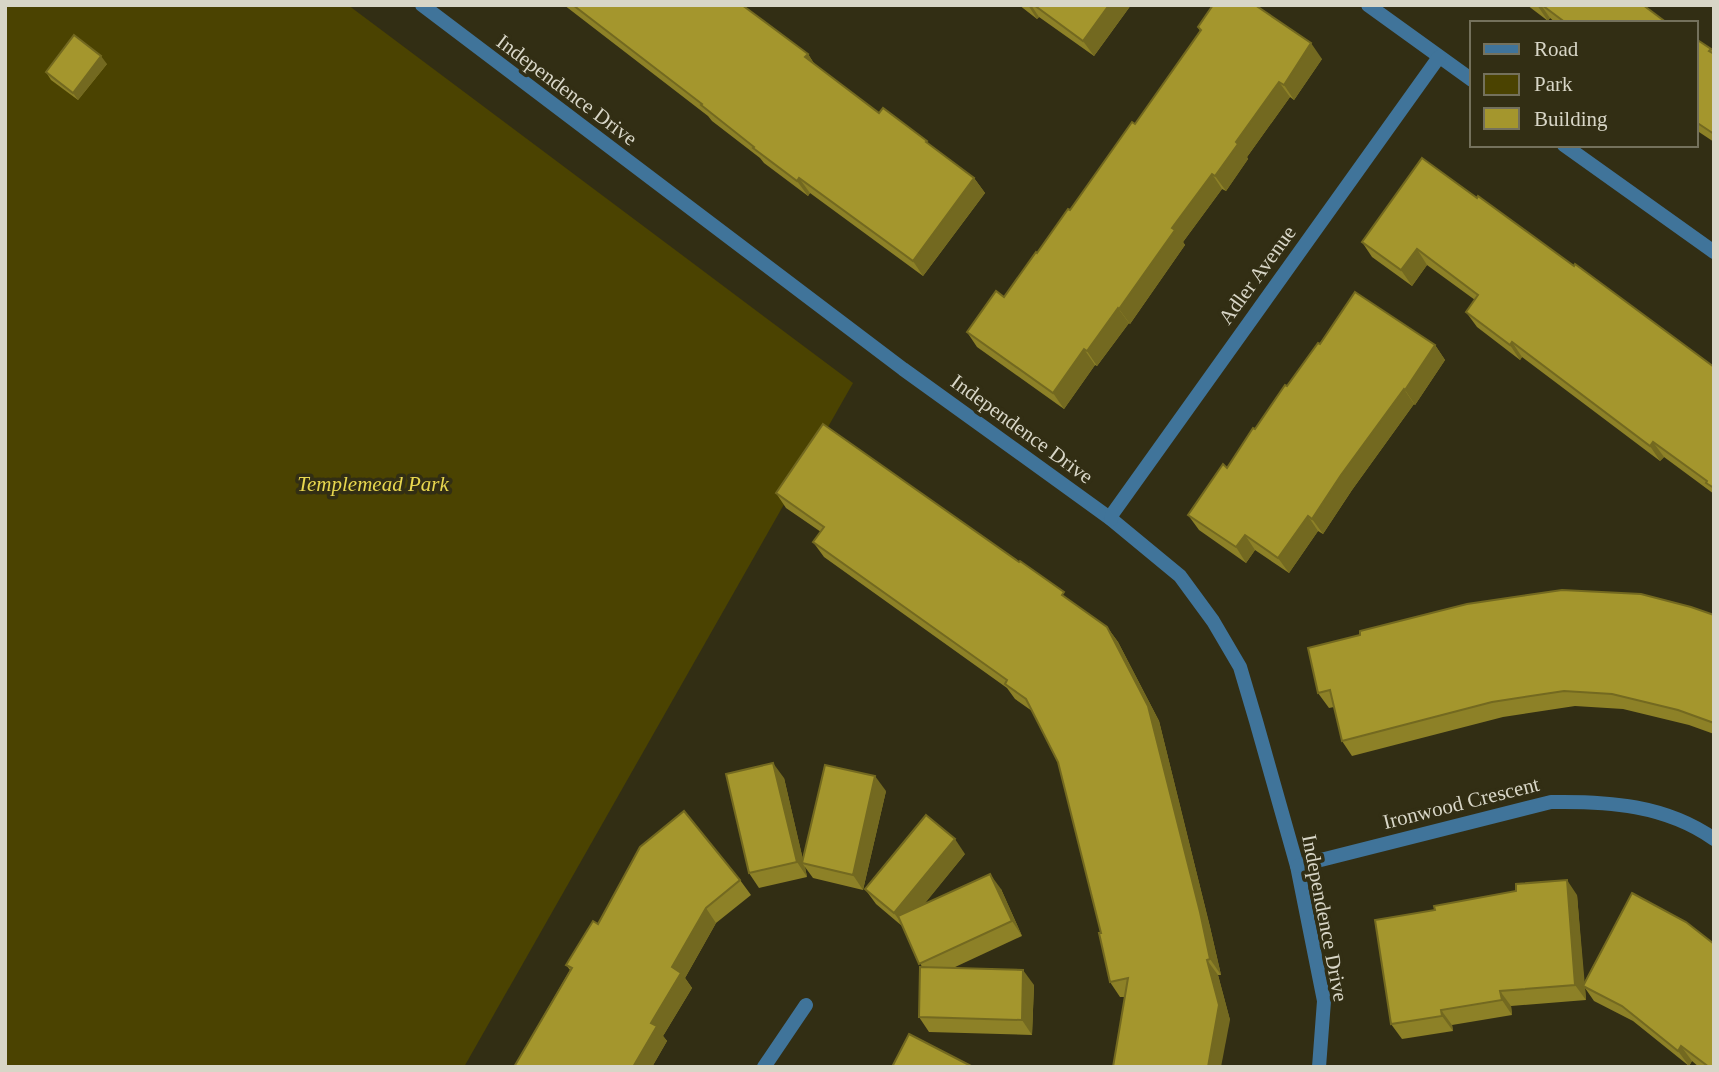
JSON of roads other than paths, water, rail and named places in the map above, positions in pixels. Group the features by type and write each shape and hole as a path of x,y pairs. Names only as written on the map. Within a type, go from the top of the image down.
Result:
{"street":[{"name":"Independence Drive","path":"422,5 903,369 1111,519 1180,576 1213,621 1240,667 1297,866 1324,1000 1319,1067"},
{"path":"1368,5 1470,79"},
{"name":"Adler Avenue","path":"1111,519 1439,57"},
{"path":"1567,147 1714,252"},
{"name":"Ironwood Crescent","path":"1297,866 1552,802 1626,804 1665,815 1703,831 1714,839"},
{"path":"764,1067 806,1005"}],"park label":[{"name":"Templemead Park","path":"373,484"}]}
